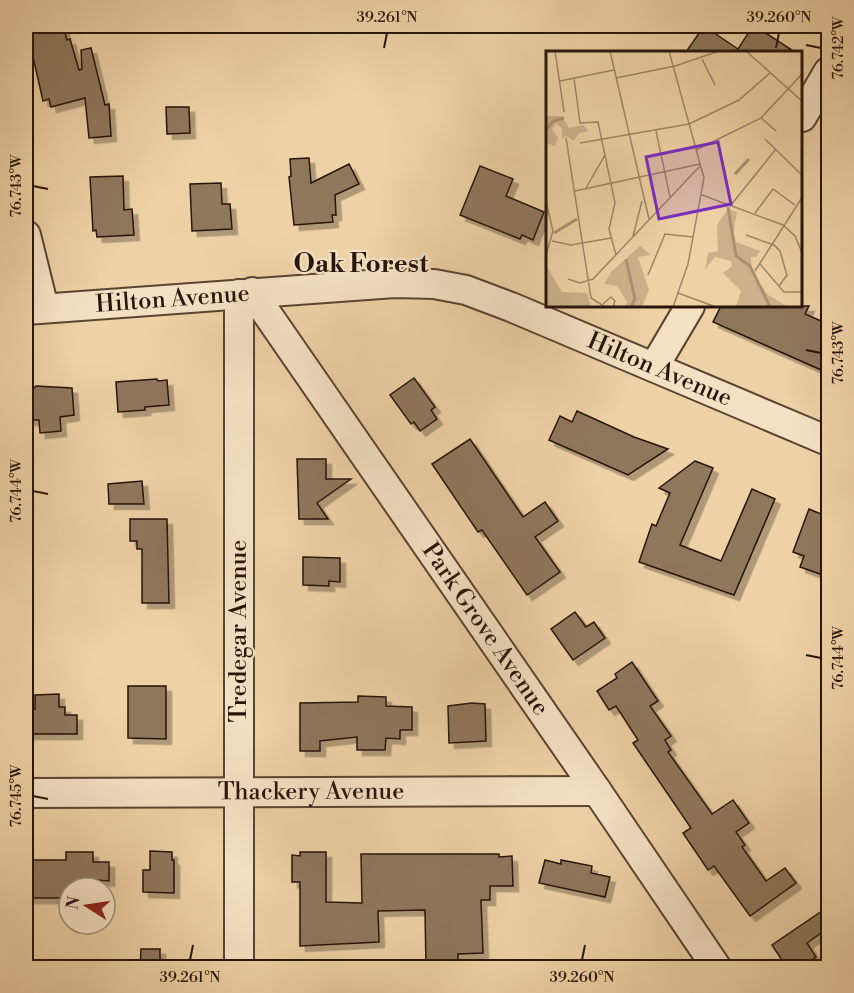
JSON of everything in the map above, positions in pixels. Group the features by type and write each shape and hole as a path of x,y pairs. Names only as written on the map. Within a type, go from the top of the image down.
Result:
{"street":[{"path":"803,114 828,72"},
{"path":"26,235 35,309"},
{"name":"Hilton Avenue","path":"35,309 395,283 434,284 466,290 511,307 828,441"},
{"name":"Park Grove Avenue","path":"245,293 597,790 717,968"},
{"name":"Tredegar Avenue","path":"239,968 245,293"},
{"path":"654,367 689,308"},
{"name":"Thackery Avenue","path":"26,793 597,790"}],"building":[{"path":"26,26 63,26 67,40 70,39 79,70 82,69 81,50 91,48 105,105 109,104 111,136 89,138 85,98 51,107 49,99 43,101"},
{"path":"704,26 738,49 755,26 793,51 687,51"},
{"path":"166,107 189,107 190,133 167,134"},
{"path":"309,158 311,183 349,164 359,184 335,195 336,215 332,215 333,222 294,225 289,177 291,176 290,159"},
{"path":"480,166 513,179 506,196 544,212 533,240 522,235 520,239 460,215"},
{"path":"123,176 124,210 132,209 134,235 97,237 96,230 93,231 90,177"},
{"path":"221,183 222,204 230,204 232,229 192,231 190,184"},
{"path":"803,306 809,306 805,314 828,324 828,373 713,322 720,308 803,308"},
{"path":"414,378 435,407 431,410 437,419 420,431 414,422 411,424 390,395"},
{"path":"157,379 158,381 167,380 169,405 118,412 116,382"},
{"path":"36,386 72,388 74,415 60,417 61,431 40,433 39,420 26,420 26,390 32,390"},
{"path":"577,411 634,437 668,449 628,475 549,440 560,416 572,422"},
{"path":"470,439 523,517 545,502 558,521 535,537 560,572 527,595 482,530 478,532 432,464"},
{"path":"297,459 326,459 326,479 351,479 317,503 328,519 299,519"},
{"path":"695,461 713,468 680,545 721,561 752,489 775,499 734,595 639,562 652,524 656,526 670,493 659,488"},
{"path":"142,481 144,504 109,504 108,484"},
{"path":"809,509 828,517 828,562 823,575 800,567 804,556 793,552"},
{"path":"130,519 167,519 169,603 142,603 142,549 137,549 137,541 130,541"},
{"path":"303,557 340,558 340,582 329,581 329,586 303,585"},
{"path":"575,612 586,627 594,622 605,638 573,660 551,629"},
{"path":"632,662 658,701 650,706 671,736 665,740 671,750 668,752 712,814 733,800 749,823 736,832 745,845 742,847 766,881 785,868 796,883 750,916 714,866 708,870 683,833 691,828 633,743 638,740 616,706 609,710 597,691 617,678 615,674"},
{"path":"128,686 166,686 166,739 128,738"},
{"path":"59,694 59,707 65,707 65,715 77,715 77,734 26,734 26,709 35,709 35,695"},
{"path":"358,696 386,697 386,706 412,707 412,730 400,730 400,739 386,738 385,750 357,750 357,737 320,741 320,751 300,751 300,703 358,702"},
{"path":"485,704 486,741 449,743 448,706"},
{"path":"150,851 172,852 174,893 143,892 143,870 150,870"},
{"path":"66,852 93,852 93,862 109,862 109,876 57,876 57,898 26,898 26,860 66,860"},
{"path":"300,852 326,852 326,902 362,903 361,854 499,854 499,857 512,856 513,886 490,886 490,900 481,900 483,953 458,954 458,967 426,968 425,910 378,911 379,942 300,946 300,882 292,882 292,855 300,856"},
{"path":"545,860 561,864 561,860 592,866 591,873 610,877 605,897 539,883"},
{"path":"828,907 828,928 807,943 816,957 800,968 787,968 772,945"},
{"path":"141,949 160,949 160,968 140,968"}],"district":[{"name":"Oak Forest","path":"361,264"}]}
